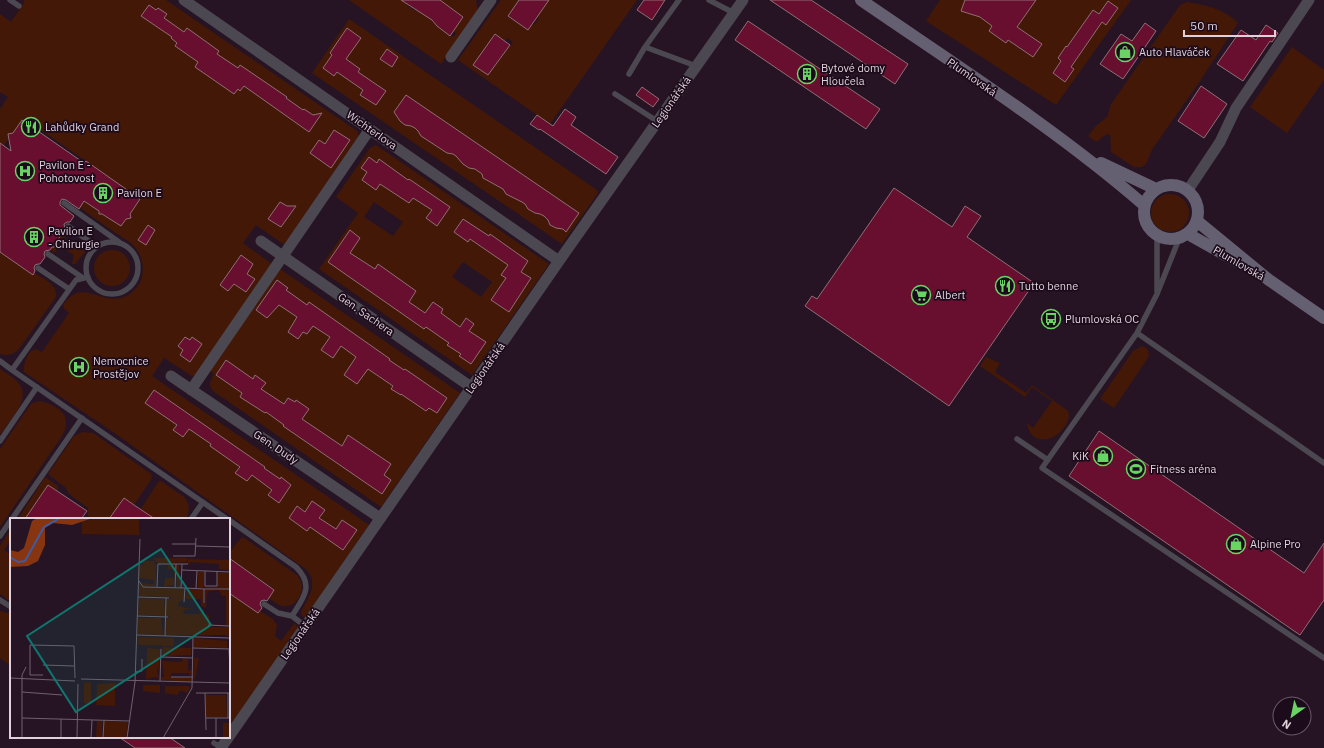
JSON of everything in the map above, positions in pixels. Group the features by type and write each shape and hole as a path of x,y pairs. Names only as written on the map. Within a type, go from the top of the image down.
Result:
{"main road":[{"name":"Plumlovská","path":"861,0 1083,154 1144,204"},
{"name":"Plumlovská","path":"1083,154 1156,189"},
{"path":"1157,236 1150,230 1145,222 1143,213 1144,204 1151,193 1156,189 1163,186 1172,185 1180,186 1188,190 1198,204 1197,222 1183,236"},
{"name":"Plumlovská","path":"1197,222 1269,280 1324,318"},
{"name":"Plumlovská","path":"1157,236 1164,239 1183,236 1269,280"}],"street":[{"name":"Wichterlova","path":"184,0 559,261"},
{"path":"451,57 490,0"},
{"name":"Legionářská","path":"230,731 305,626 743,0"},
{"path":"1188,190 1220,142 1233,113 1309,0"},
{"path":"191,390 370,129"},
{"name":"Gen. Sachera","path":"262,241 471,387"},
{"name":"Gen. Dudy","path":"171,376 380,518"}],"lane":[{"path":"10,0 19,6"},
{"path":"629,74 679,0"},
{"path":"709,0 734,13"},
{"path":"646,47 696,66"},
{"path":"615,94 657,121"},
{"path":"48,254 85,278 94,288 106,293 118,293 129,287 136,277 137,264 132,253 64,203"},
{"path":"68,226 97,247"},
{"path":"1157,236 1157,294"},
{"path":"1183,236 1157,294 1137,333 1042,468 1324,658"},
{"path":"85,278 87,260 97,247 109,243 122,245"},
{"path":"38,268 69,289"},
{"path":"12,370 76,280 85,278"},
{"path":"1137,333 1324,463"},
{"path":"0,361 225,518"},
{"path":"0,441 37,387"},
{"path":"13,518 82,418"},
{"path":"1018,439 1048,460"},
{"path":"193,518 203,502"},
{"path":"230,521 296,567 302,573 306,580 307,589 292,616"},
{"path":"0,536 10,523"},
{"path":"0,600 10,606"},
{"path":"264,604 278,613 292,616 305,626"}],"shaded area":[{"path":"24,0 166,0 357,131 359,136 286,243 283,244 256,225 243,243 272,264 195,375 192,376 164,358 152,376 369,525 305,618 301,615 301,612 312,586 312,581 307,570 113,432 24,372 24,365 30,352 36,349 42,352 69,313 63,305 70,297 77,293 83,292 112,299 124,297 130,294 138,286 141,280 143,266 141,258 134,246 69,200 65,188 99,211 99,214 102,214 121,226 126,219 131,218 130,214 140,199 24,118 13,133 8,134 9,138 4,146 0,143 0,109 8,97 0,92 0,14 11,22 24,3"},
{"path":"349,0 405,0 408,4 407,6 433,19 432,21 435,24 453,37 456,33 453,31 463,17 438,0 476,0 478,11 441,64"},
{"path":"501,0 519,0 508,16 528,30 539,18 537,16 544,0 637,0 550,124 458,60","holes":["495,34 505,41 507,38 513,42 488,75 473,65"]},
{"path":"940,0 1131,0 1056,105 926,21"},
{"path":"1187,2 1208,6 1221,11 1233,18 1238,23 1153,148 1146,163 1142,167 1134,167 1111,152 1111,140 1109,135 1103,137 1097,142 1088,136 1095,127 1108,116 1110,106 1114,100 1180,5"},
{"path":"349,19 597,190 598,193 562,244 312,73"},
{"path":"1292,47 1324,70 1324,80 1287,133 1250,107"},
{"path":"376,145 549,264 472,375 319,269 358,213 336,197 370,148","holes":["374,202 403,222 393,236 364,217","463,262 492,282 481,297 452,277"]},
{"path":"1166,194 1174,194 1184,199 1188,206 1188,220 1184,227 1174,232 1166,232 1156,227 1154,224 1151,217 1151,209 1156,199 1159,197"},
{"path":"64,230 69,234 62,240 78,250 85,245 85,252 75,264 72,264 74,255 58,245 55,253 50,250 52,247 55,247 55,244"},
{"path":"116,250 125,255 129,261 129,275 125,281 116,286 108,286 99,281 95,275 94,264 99,255 105,251"},
{"path":"0,252 33,275 35,273 49,282 56,292 56,297 19,349 15,353 8,355 0,354"},
{"path":"280,269 460,393 381,507 213,391 210,387 214,374 210,371"},
{"path":"1142,346 1148,350 1148,358 1114,408 1100,399 1133,351"},
{"path":"986,357 1000,363 995,372 1026,393 1032,385 1068,411 1069,416 1067,422 1058,434 1045,439 1038,439 1032,435 1029,431 1027,423 1033,428 1052,401 1032,387 1025,397 980,366"},
{"path":"0,369 16,380 20,385 22,398 17,411 0,435"},
{"path":"39,401 53,405 61,411 66,419 65,428 60,439 0,527 0,449 31,404"},
{"path":"83,432 93,433 151,474 152,478 134,505 124,498 110,518 91,518 88,516 88,508 69,494 66,488 48,474 74,436"},
{"path":"45,477 58,486 58,492 48,485 26,518 19,518"},
{"path":"161,481 184,497 189,508 186,518 152,518 141,509 158,482"},
{"path":"10,531 10,541 4,550 10,554 10,601 0,594 0,546"},
{"path":"243,537 298,576 302,588 296,602 283,606 274,602 269,598 274,589 230,559 231,552 238,541"},
{"path":"230,594 258,613 260,611 273,619 277,625 275,636 281,641 293,625 295,624 299,627 230,727"},
{"path":"0,611 10,614 10,665 0,658"}],"building":[{"path":"401,0 440,0 463,17 450,36 432,20"},
{"path":"519,0 549,0 528,30 508,16"},
{"path":"644,0 665,0 652,20 637,10"},
{"name":"Bytové domy Hloučela","path":"770,0 811,0 908,64 895,84"},
{"path":"965,0 1036,0 1017,27 1042,44 1033,57 1008,40 1006,43 989,31 992,26 980,17 961,11"},
{"path":"1108,1 1118,8 1106,25 1102,22 1071,67 1074,69 1065,82 1053,73 1061,61 1058,58 1093,10 1099,14"},
{"path":"149,5 156,10 158,8 167,14 164,18 184,32 187,28 219,51 217,54 238,68 240,65 287,97 286,98 303,110 304,109 313,115 322,113 309,132 244,86 240,91 238,89 234,94 195,67 198,62 175,46 177,43 171,38 172,37 141,16"},
{"name":"Bytové domy Hloučela","path":"748,21 880,109 866,129 735,40"},
{"name":"Auto Hlaváček","path":"1145,23 1156,31 1123,79 1100,64 1121,34 1132,41"},
{"path":"1266,25 1278,33 1272,42 1270,41 1243,81 1217,64 1241,30 1256,40"},
{"path":"347,28 361,38 346,59 360,69 358,72 386,91 376,105 360,95 363,90 337,72 334,76 323,68 332,55 330,53"},
{"path":"495,34 510,45 488,75 473,65"},
{"path":"387,49 398,57 392,67 380,59"},
{"path":"1201,86 1227,104 1204,138 1178,121"},
{"path":"642,87 659,99 653,107 636,95"},
{"path":"406,95 579,213 566,232 563,229 550,225 544,216 528,209 525,204 506,194 503,189 483,178 482,174 475,169 469,168 453,154 447,153 421,136 415,128 405,125 400,121 394,112"},
{"path":"565,109 576,117 571,125 618,157 606,174 540,129 539,130 530,124 537,115 553,126"},
{"path":"22,120 84,163 86,161 140,199 130,214 131,218 126,219 121,226 102,214 99,214 99,211 84,201 79,209 62,199 60,205 74,216 70,222 64,224 65,229 55,244 55,247 45,251 45,257 40,264 35,265 33,275 0,252 0,143 11,151 8,134 13,133"},
{"path":"334,130 350,140 331,168 310,153 319,140 325,144"},
{"path":"369,157 377,163 379,159 450,207 437,226 426,218 432,210 413,198 409,203 380,184 376,190 362,180 367,172 361,168"},
{"path":"894,188 952,227 965,206 981,216 967,237 1034,283 949,406 805,306 812,296 817,299"},
{"path":"280,202 287,206 296,206 281,227 268,219"},
{"path":"463,219 489,236 490,234 528,261 521,272 531,278 509,312 491,300 506,278 501,275 508,265 470,239 468,242 454,232"},
{"path":"148,225 155,230 146,245 138,240"},
{"path":"350,230 360,238 350,253 375,269 378,264 416,291 409,302 425,313 433,302 443,309 441,313 460,327 466,318 474,324 469,331 486,342 471,364 459,356 461,354 447,345 449,343 426,327 424,329 328,262"},
{"path":"241,255 253,264 247,274 255,279 246,292 234,284 228,291 220,285"},
{"path":"277,280 288,288 286,290 307,305 309,302 390,359 389,360 404,370 405,369 447,398 437,413 429,408 426,411 391,389 393,386 368,369 357,384 344,375 356,357 341,346 333,358 321,350 330,337 313,326 307,334 303,332 298,339 288,332 297,317 279,305 267,318 256,310"},
{"path":"185,337 190,340 192,337 202,344 190,362 180,355 183,350 178,346"},
{"path":"226,360 253,379 255,375 266,383 261,389 284,404 288,398 295,402 296,400 309,409 302,419 342,446 348,435 391,464 384,475 391,480 382,494 283,426 284,425 266,412 265,413 240,397 242,393 216,375"},
{"path":"154,390 265,467 264,468 280,479 281,477 291,485 279,503 268,495 272,490 252,475 247,481 235,473 240,467 210,446 211,444 189,429 183,437 173,430 177,425 145,403"},
{"path":"1099,431 1304,573 1324,543 1324,600 1300,635 1069,476"},
{"path":"48,485 87,511 82,518 26,518"},
{"path":"124,498 154,518 110,518"},
{"path":"312,501 325,510 319,518 336,529 342,520 357,530 343,550 310,527 307,531 289,518 297,506 305,512"},
{"path":"230,559 274,590 267,601 261,601 260,604 262,608 258,613 230,594"},
{"path":"120,738 170,738 185,748 135,748"}],"place":[{"name":"Auto Hlaváček","path":"1125,52"},
{"name":"Bytové domy Hloučela","path":"807,74"},
{"name":"Lahůdky Grand","path":"31,127"},
{"name":"Pavilon E - Pohotovost","path":"25,171"},
{"name":"Pavilon E","path":"103,193"},
{"name":"Pavilon E - Chirurgie","path":"34,237"},
{"name":"Tutto benne","path":"1005,286"},
{"name":"Albert","path":"921,295"},
{"name":"Plumlovská OC","path":"1051,319"},
{"name":"Nemocnice Prostějov","path":"79,367"},
{"name":"KiK","path":"1103,456"},
{"name":"Fitness aréna","path":"1136,469"},
{"name":"Alpine Pro","path":"1236,544"}]}
